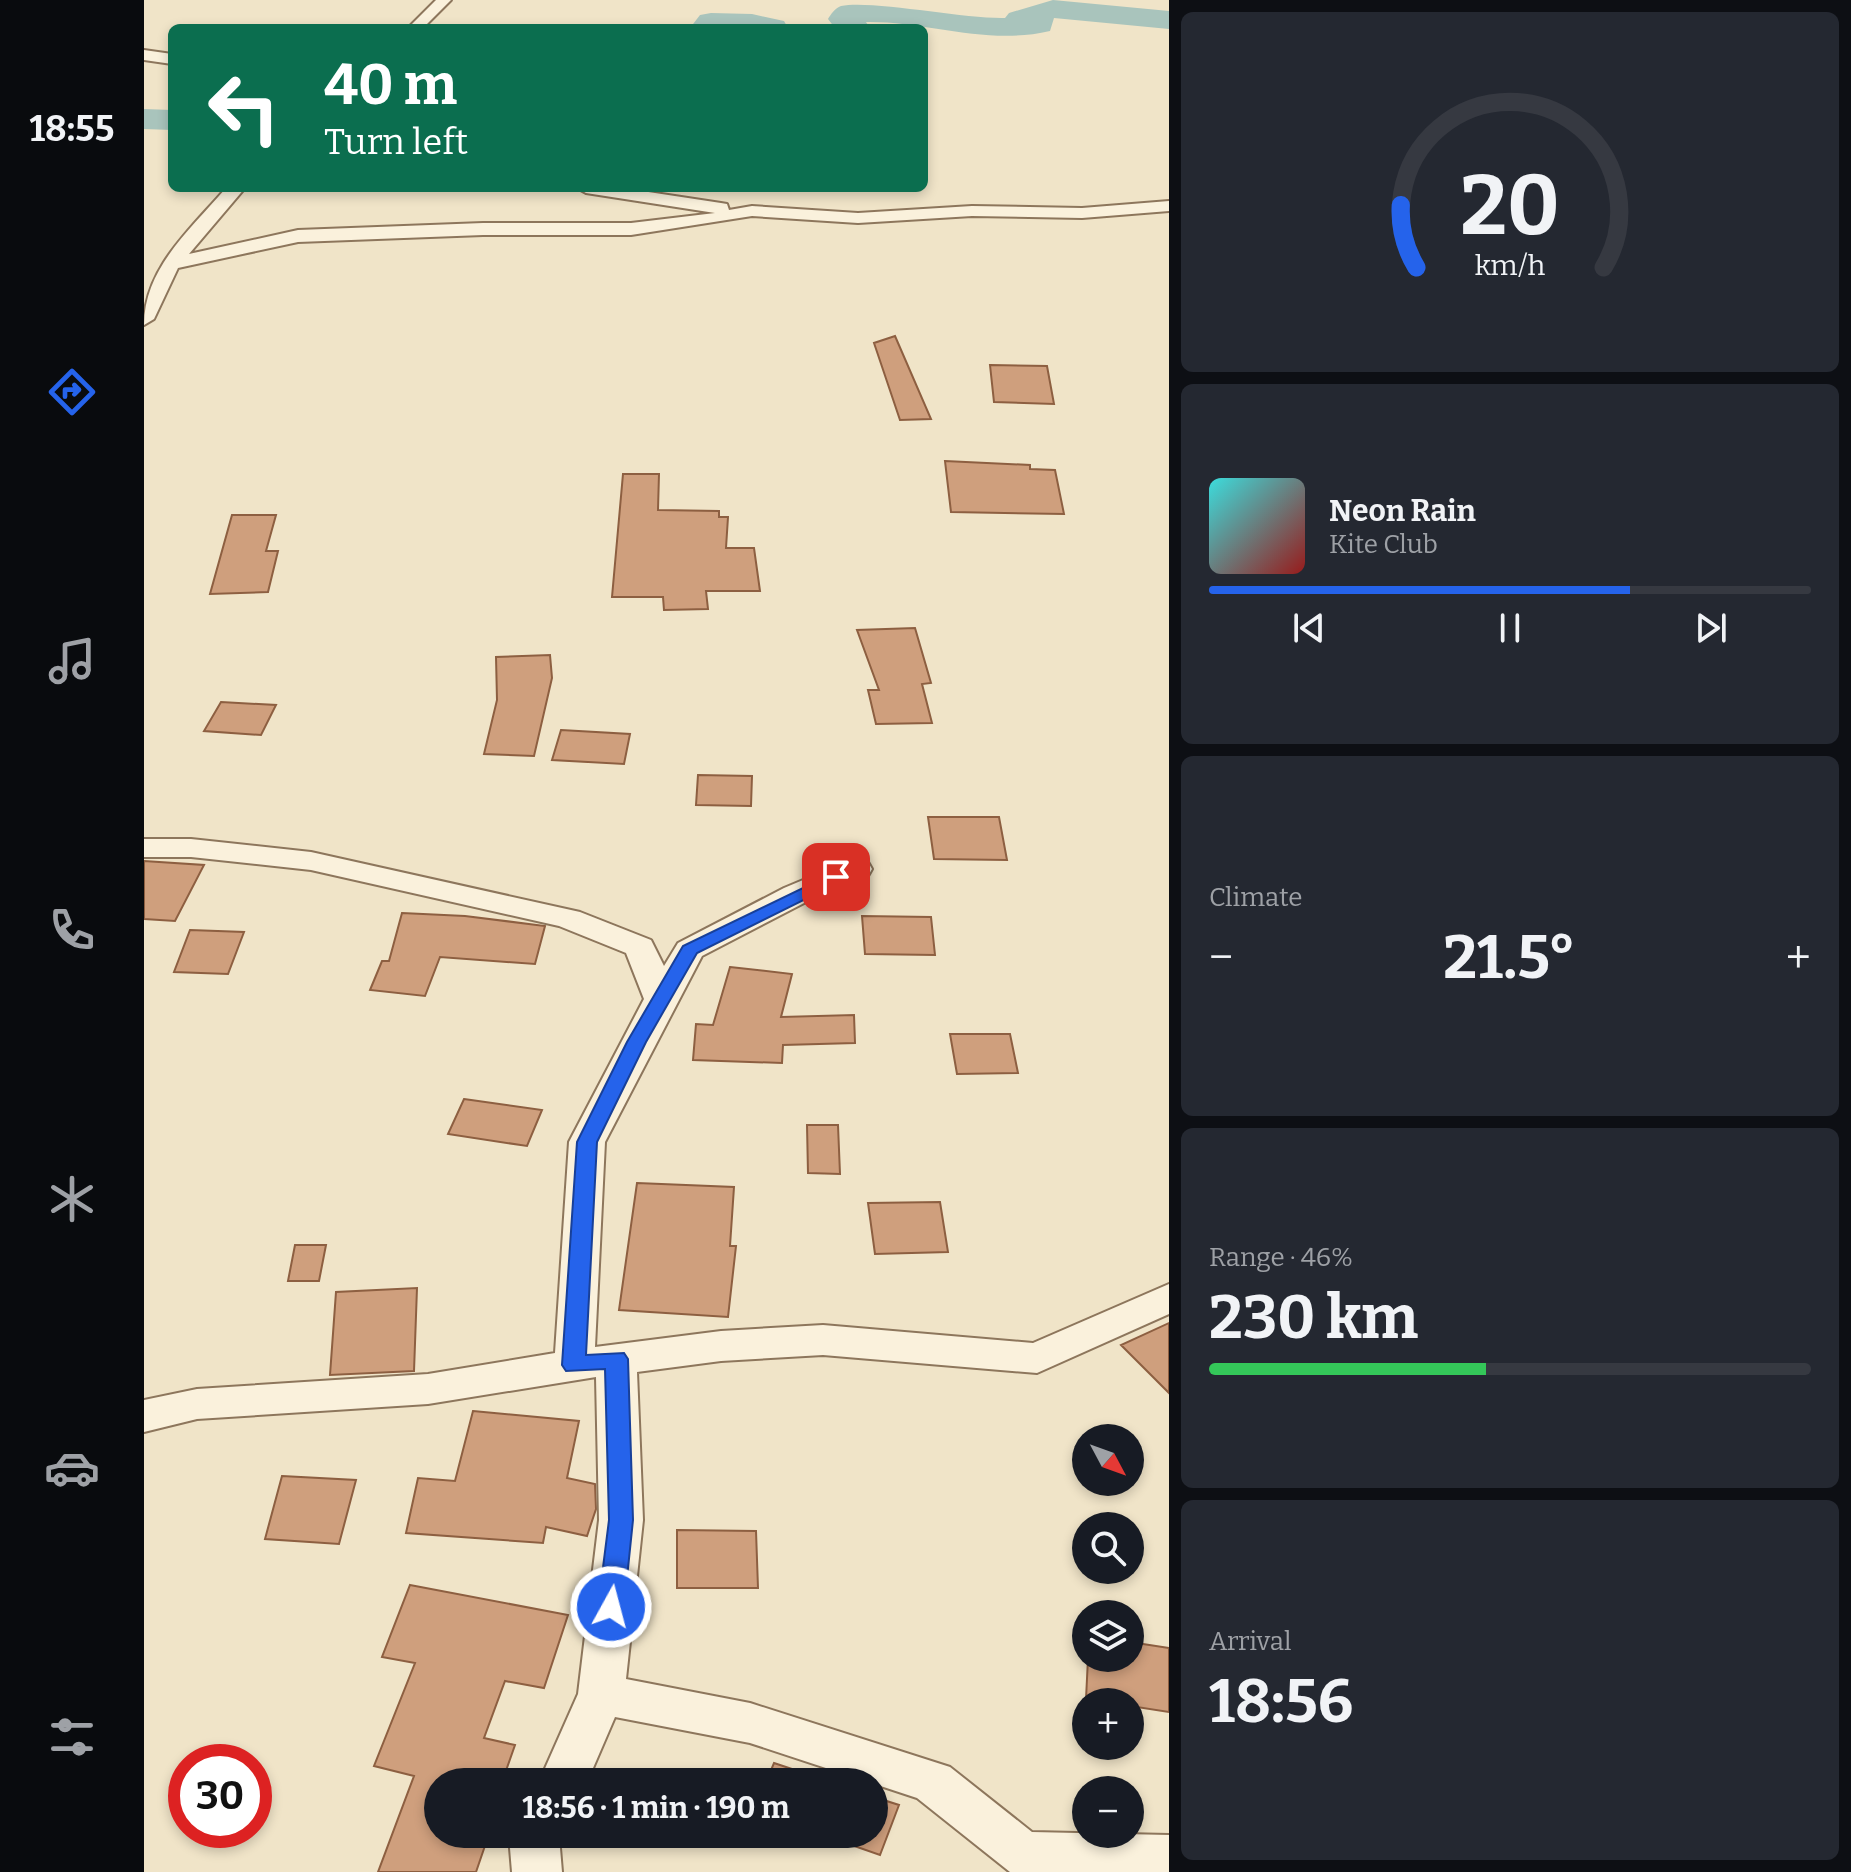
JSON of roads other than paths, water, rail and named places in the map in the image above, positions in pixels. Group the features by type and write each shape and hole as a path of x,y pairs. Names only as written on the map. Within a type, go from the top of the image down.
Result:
{"street":[{"path":"419,24 444,0"},
{"path":"144,55 168,58"},
{"path":"144,319 170,264 233,192"},
{"path":"615,192 752,211 858,218 972,211 1082,213 1169,206"},
{"path":"170,264 298,236 483,229 631,229 683,224 752,211"},
{"path":"144,848 191,848 311,861 569,919 640,947 661,999"},
{"path":"574,1365 587,1142 661,999 689,950 795,895 857,869"},
{"path":"144,1416 197,1404 428,1389 574,1365 721,1346 823,1340 1037,1358 1169,1298"},
{"path":"569,1768 601,1694 621,1520 616,1359"},
{"path":"601,1694 750,1723 933,1782 1022,1854 1169,1858"},
{"path":"535,1848 537,1872"}],"waterway":[{"path":"850,24 843,19 849,13 886,13 957,25 988,28 1020,26 1039,24 1020,19 1053,9 1169,20"},
{"path":"709,24 756,24"},
{"path":"144,119 168,120"}]}
